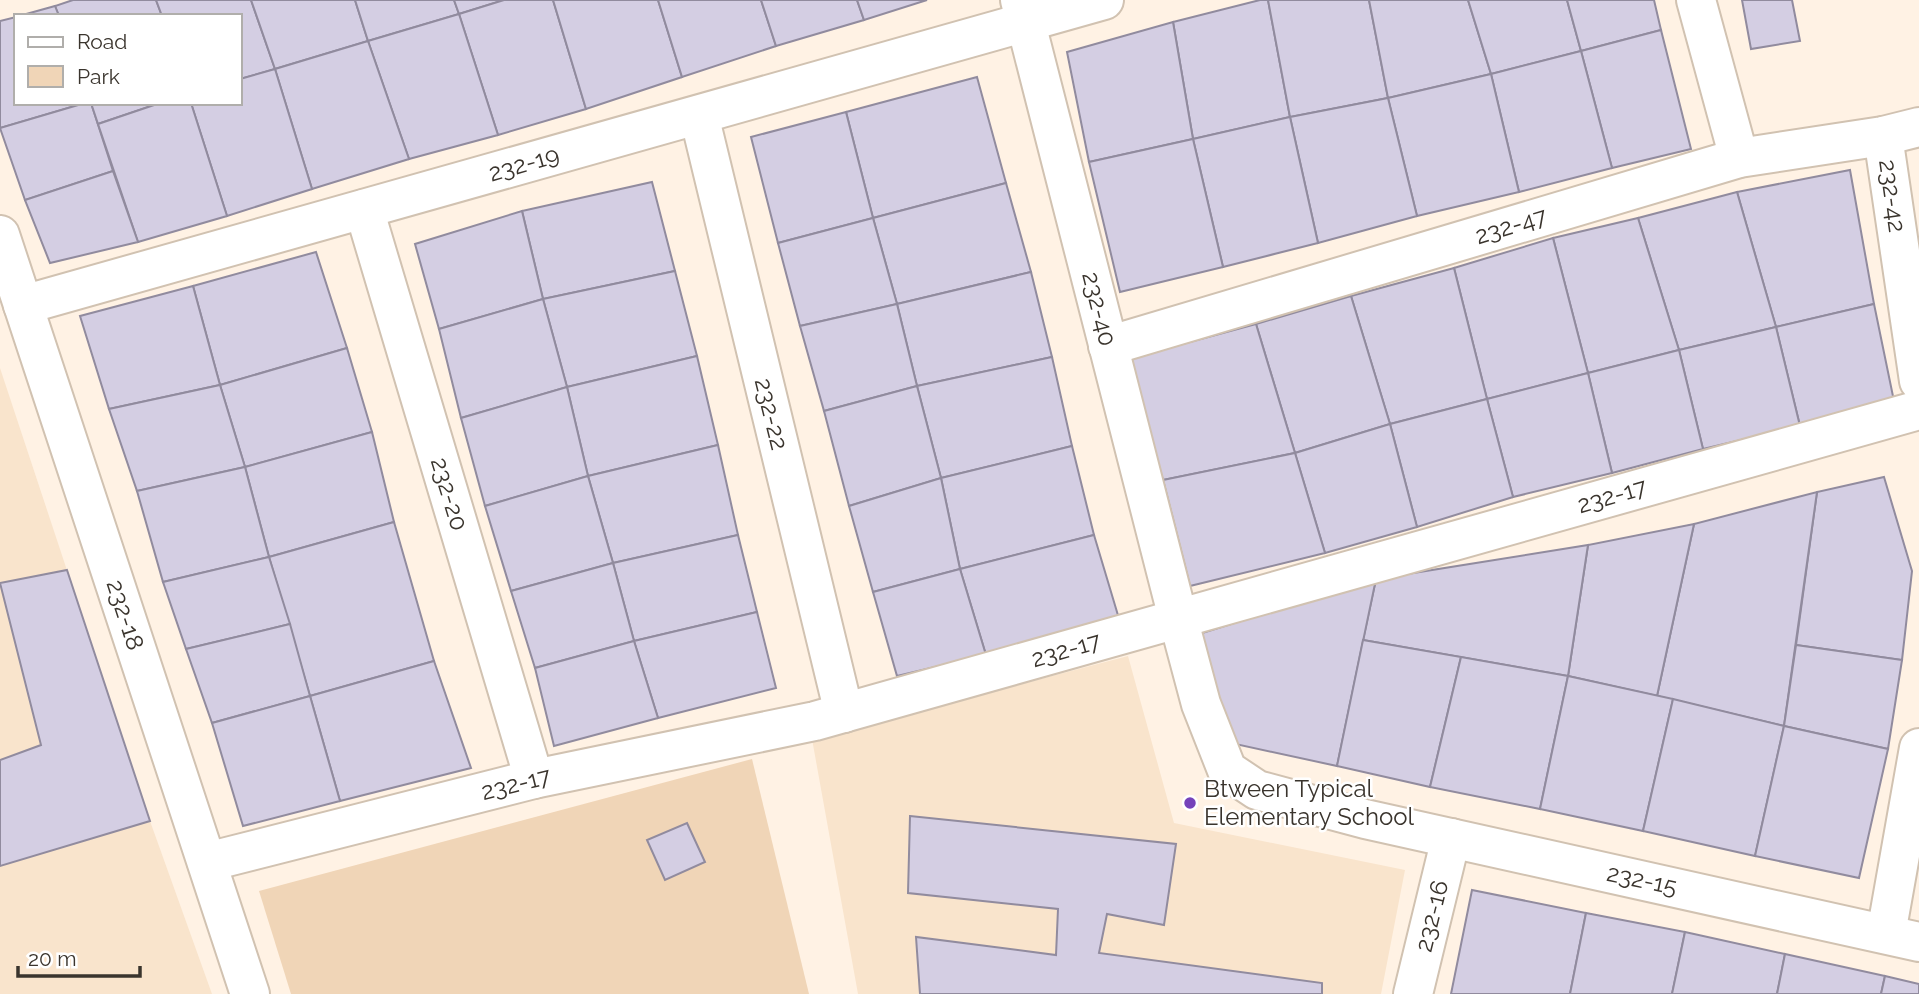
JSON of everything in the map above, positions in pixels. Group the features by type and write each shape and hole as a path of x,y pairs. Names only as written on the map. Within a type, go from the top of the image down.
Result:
{"street":[{"name":"232-19","path":"13,290 364,209 699,115 1023,11 1104,0"},
{"path":"1696,0 1739,158"},
{"name":"232-40","path":"1023,11 1201,704 1227,769 1257,790 1365,819"},
{"name":"232-22","path":"699,115 844,713"},
{"name":"232-47","path":"1108,346 1739,158 1901,131"},
{"name":"232-42","path":"1901,131 1919,381"},
{"name":"232-20","path":"364,209 534,779"},
{"name":"232-18","path":"0,235 13,290 250,994"},
{"name":"232-17","path":"207,862 534,779 844,713 1919,410"},
{"path":"1903,938 1919,748"},
{"name":"232-15","path":"1365,819 1903,938"},
{"name":"232-16","path":"1413,994 1451,838"}],"shaded area":[{"path":"0,368 150,821 212,994 0,994"},
{"path":"1128,656 1174,823 1405,870 1381,994 858,994 812,739"}],"green space":[{"path":"752,759 809,994 291,994 259,891"}],"building":[{"path":"73,0 156,0 161,14 58,14 55,6"},
{"path":"156,0 251,0 275,69 242,78 242,14 161,14"},
{"path":"251,0 355,0 368,41 275,69"},
{"path":"355,0 454,0 459,14 368,41"},
{"path":"454,0 504,0 459,14"},
{"path":"504,0 553,0 586,109 498,135 459,14"},
{"path":"553,0 658,0 682,77 586,109"},
{"path":"658,0 761,0 776,46 682,77"},
{"path":"761,0 857,0 864,20 776,46"},
{"path":"857,0 927,0 864,20"},
{"path":"1268,0 1290,117 1193,139 1173,22"},
{"path":"1268,0 1369,0 1388,98 1290,117"},
{"path":"1369,0 1468,0 1491,74 1388,98"},
{"path":"1468,0 1567,0 1581,51 1491,74"},
{"path":"1567,0 1654,0 1661,30 1581,51"},
{"path":"1742,0 1792,0 1800,41 1751,49"},
{"path":"55,6 58,14 26,14"},
{"path":"459,14 498,135 409,159 368,41"},
{"path":"14,18 14,105 78,105 0,128 0,21"},
{"path":"1173,22 1193,139 1089,162 1067,52"},
{"path":"1661,30 1691,149 1612,168 1581,51"},
{"path":"368,41 409,159 312,189 275,69"},
{"path":"1581,51 1612,168 1519,192 1491,74"},
{"path":"275,69 312,189 227,216 192,105 242,105 242,78"},
{"path":"1491,74 1519,192 1417,216 1388,98"},
{"path":"977,77 1006,183 873,218 846,112"},
{"path":"1388,98 1417,216 1318,243 1290,117"},
{"path":"78,105 92,105 113,171 25,200 0,128"},
{"path":"92,105 154,105 98,124"},
{"path":"154,105 192,105 227,216 138,242 98,124"},
{"path":"846,112 873,218 778,243 751,137"},
{"path":"1290,117 1318,243 1223,267 1193,139"},
{"path":"1193,139 1223,267 1120,292 1089,162"},
{"path":"1850,170 1874,304 1776,327 1737,192"},
{"path":"113,171 138,242 50,263 25,200"},
{"path":"652,182 675,271 543,299 522,211"},
{"path":"1006,183 1031,272 897,304 873,218"},
{"path":"1737,192 1776,327 1679,350 1638,218"},
{"path":"522,211 543,299 439,329 415,244"},
{"path":"873,218 897,304 800,326 778,243"},
{"path":"1638,218 1679,350 1588,373 1553,238"},
{"path":"1553,238 1588,373 1487,399 1454,268"},
{"path":"316,252 347,348 220,385 193,286"},
{"path":"1454,268 1487,399 1390,424 1351,296"},
{"path":"675,271 697,356 567,387 543,299"},
{"path":"1031,272 1052,357 917,386 897,304"},
{"path":"193,286 220,385 109,409 80,316"},
{"path":"1351,296 1390,424 1295,453 1256,324"},
{"path":"543,299 567,387 461,418 439,329"},
{"path":"897,304 917,386 824,411 800,326"},
{"path":"1874,304 1895,406 1800,426 1776,327"},
{"path":"1256,324 1295,453 1163,480 1127,359"},
{"path":"1776,327 1800,426 1703,449 1679,350"},
{"path":"347,348 372,432 245,467 220,385"},
{"path":"1679,350 1703,449 1612,473 1588,373"},
{"path":"697,356 718,445 588,476 567,387"},
{"path":"1052,357 1072,446 941,478 917,386"},
{"path":"1588,373 1612,473 1513,497 1487,399"},
{"path":"220,385 245,467 137,491 109,409"},
{"path":"917,386 941,478 849,506 824,411"},
{"path":"567,387 588,476 485,506 461,418"},
{"path":"1487,399 1513,497 1417,527 1390,424"},
{"path":"1390,424 1417,527 1325,553 1295,453"},
{"path":"372,432 394,522 269,557 245,467"},
{"path":"718,445 738,535 613,563 588,476"},
{"path":"1072,446 1094,535 960,569 941,478"},
{"path":"1295,453 1325,553 1190,586 1163,480"},
{"path":"245,467 269,557 163,582 137,491"},
{"path":"588,476 613,563 511,591 485,506"},
{"path":"1884,477 1912,571 1902,660 1796,645 1817,492"},
{"path":"941,478 960,569 873,592 849,506"},
{"path":"1817,492 1784,726 1657,696 1694,524"},
{"path":"394,522 434,661 310,696 269,557"},
{"path":"1694,524 1657,696 1568,676 1588,545"},
{"path":"738,535 757,612 634,641 613,563"},
{"path":"1094,535 1120,622 986,655 960,569"},
{"path":"1588,545 1568,676 1363,640 1376,579"},
{"path":"269,557 290,624 186,649 163,582"},
{"path":"613,563 634,641 535,668 511,591"},
{"path":"960,569 986,655 897,676 873,592"},
{"path":"67,570 150,821 0,866 0,760 41,745 0,583"},
{"path":"1376,579 1337,766 1226,742 1199,634"},
{"path":"757,612 776,688 658,718 634,641"},
{"path":"290,624 310,696 212,723 186,649"},
{"path":"1363,640 1461,657 1430,787 1337,766"},
{"path":"634,641 658,718 554,746 535,668"},
{"path":"1796,645 1902,660 1888,749 1784,726"},
{"path":"1461,657 1568,676 1540,809 1430,787"},
{"path":"434,661 471,768 340,801 310,696"},
{"path":"1568,676 1673,699 1643,831 1540,809"},
{"path":"310,696 340,801 243,826 212,723"},
{"path":"1673,699 1784,726 1755,856 1643,831"},
{"path":"1784,726 1888,749 1859,878 1755,856"},
{"path":"910,816 1176,844 1164,925 1107,914 1099,953 1322,983 1322,994 920,994 916,937 1056,955 1058,909 908,893"},
{"path":"687,823 705,862 665,880 647,840"},
{"path":"1472,890 1586,913 1570,994 1451,994"},
{"path":"1586,913 1685,932 1672,994 1570,994"},
{"path":"1685,932 1785,954 1777,994 1672,994"},
{"path":"1785,954 1885,976 1881,994 1777,994"},
{"path":"1885,976 1919,984 1919,994 1881,994"}],"place":[{"name":"Btween Typical Elementary School","path":"1190,803"}]}
